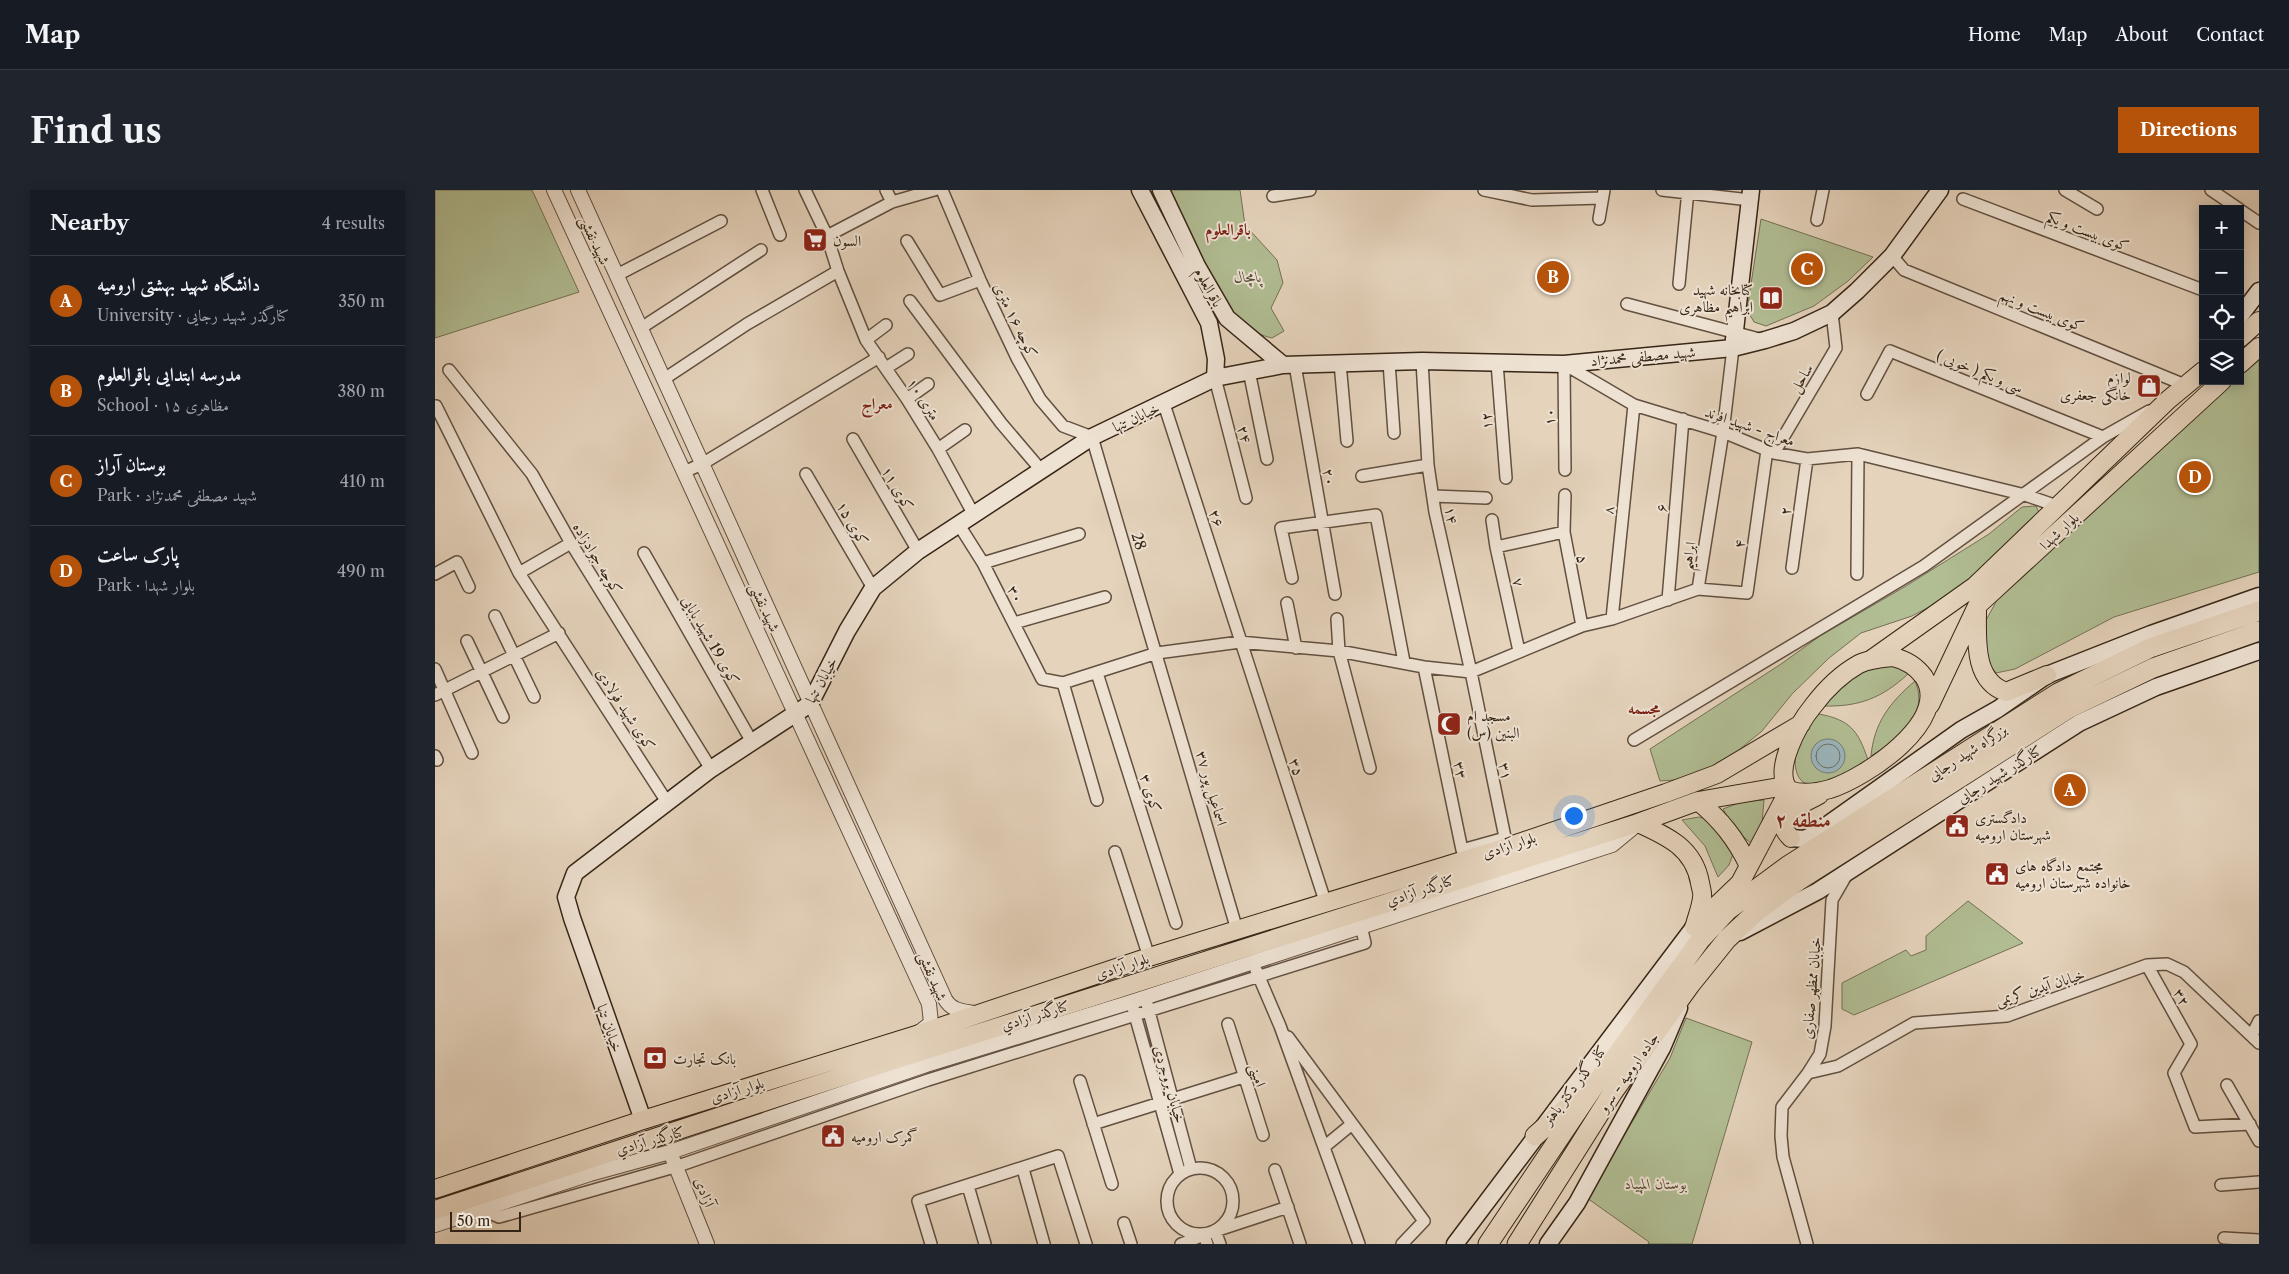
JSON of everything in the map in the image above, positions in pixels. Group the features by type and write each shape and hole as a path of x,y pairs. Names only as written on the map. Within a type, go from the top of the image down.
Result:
{"highway":[{"name":"بزرگراه شهید رجایی","path":"1697,933 1789,866 2058,693 2150,648 2256,612"},
{"name":"بزرگراه شهید رجایی","path":"1756,912 1798,881 2068,709 2153,668 2259,631"},
{"name":"جاده ارومیه - سرو","path":"1517,1244 1613,1092 1689,985 1727,939 1756,912"},
{"name":"جاده ارومیه - سرو","path":"1489,1244 1697,933"},
{"path":"1535,1136 1597,1082"}],"main road":[{"name":"باقرالعلوم","path":"1140,190 1209,323 1216,359 1215,378"},
{"name":"باقرالعلوم","path":"1161,190 1197,266 1227,318 1289,365"},
{"name":"شهید مصطفی محمدنژاد","path":"1289,365 1421,361 1564,364 1734,340 1765,340 1794,331 1832,313 1892,256 1940,190"},
{"path":"1734,340 1751,195"},
{"path":"2244,307 2259,291"},
{"path":"2244,334 2259,321"},
{"path":"2244,360 2259,347"},
{"name":"خیابان تنها","path":"643,1120 566,897 575,873 711,769 810,704 847,631 873,588 918,551 1092,437 1215,378 1289,365"},
{"name":"بلوار شهدا","path":"1787,788 1783,779 1784,764 1801,724 1812,706 1830,687 1861,663 1872,659 1948,608 1975,586 2168,400 2199,374"},
{"name":"بلوار شهدا","path":"1791,838 1786,833 1784,826 1784,819 1787,813 1869,768 1901,745 1925,717 1977,606 2218,385"},
{"path":"1977,606 1980,662 1984,673 1993,685 2006,692 2151,634 2259,596"},
{"name":"کنارگذر شهید رجایی","path":"1727,939 1817,891 2079,723 2156,687 2259,651"},
{"path":"1872,659 1893,657 1912,664 1926,680 1929,689 1930,705"},
{"path":"1791,838 1804,839 1813,835 1961,730 2047,675"},
{"name":"بلوار آزادی","path":"435,1189 643,1120 979,1014 1149,957 1717,774 1801,724"},
{"path":"1697,933 1740,883 1787,788"},
{"name":"بلوار آزادی","path":"435,1210 649,1138 1135,992 1638,823 1698,801 1787,788 1805,794 1830,789"},
{"path":"1698,801 1726,827 1738,843 1749,866"},
{"path":"1638,823 1668,836 1693,861 1703,898 1697,933"},
{"name":"کنار گذر دکتر باهنر","path":"1455,1244 1535,1136 1697,933"},
{"path":"1548,1244 1577,1204 1662,1048 1689,985"}],"street":[{"name":"شهید نقشی","path":"554,190 929,1004 931,1023 916,1034"},
{"name":"شهید نقشی","path":"577,190 949,1006 979,1014"},
{"path":"762,190 780,235"},
{"name":"۱۰ متری","path":"805,190 827,236 837,271 866,340 907,398 938,449 974,515"},
{"path":"886,190 892,202"},
{"path":"827,236 892,202 934,190"},
{"name":"کوچه ۱۶ متری","path":"942,190 1017,358 1040,399 1063,426 1092,437"},
{"path":"1273,196 1306,190"},
{"path":"1484,190 1532,195 1603,194 1599,219"},
{"path":"1662,190 1751,195"},
{"path":"1817,220 1823,190"},
{"path":"2065,190 2097,209"},
{"path":"2211,190 2233,205"},
{"path":"1679,284 1687,192"},
{"name":"کوی بیست و یکم","path":"1963,199 2199,288"},
{"path":"2244,212 2259,223"},
{"path":"617,275 721,221"},
{"path":"907,241 941,295 981,280"},
{"path":"641,328 761,250"},
{"name":"کوی بیست و نهم","path":"1892,256 1904,270 2185,385"},
{"path":"664,379 747,324 837,271"},
{"path":"911,301 1001,423 1041,470"},
{"path":"1627,304 1734,340"},
{"name":"ساحل","path":"1771,452 1836,348 1832,313"},
{"path":"866,340 885,326"},
{"name":"ابراهیم","path":"1471,672 1581,626 1612,619 1699,589 1723,432 1734,340"},
{"name":"سی و یکم ( خویی )","path":"1867,394 1890,351 2103,437"},
{"path":"886,368 908,354"},
{"path":"684,472 702,464 879,357"},
{"name":"۱۴","path":"1421,361 1428,465 1471,672"},
{"path":"1389,362 1394,433"},
{"name":"۱۲","path":"1497,362 1506,478"},
{"path":"1340,363 1347,441"},
{"name":"معراج - شهید افرند","path":"1564,364 1634,405 1723,432 1771,452 1807,459 1858,454 2025,495 2057,506"},
{"name":"۱۰","path":"1564,364 1565,470"},
{"name":"۲۰","path":"1289,365 1323,522 1335,594"},
{"name":"کوچه جوادزاده","path":"449,370 531,474 571,543 711,769"},
{"path":"1249,371 1267,460"},
{"name":"۲۴","path":"1215,378 1246,498"},
{"path":"907,398 928,384"},
{"path":"1634,740 1924,566 2103,437 2168,400"},
{"name":"۲۶","path":"1164,404 1240,642"},
{"name":"۸","path":"1612,619 1634,405"},
{"name":"کوی شهید فولادی","path":"435,406 519,573 559,632 667,802"},
{"name":"۶","path":"1668,600 1683,419"},
{"path":"938,449 965,430"},
{"name":"28","path":"1092,437 1157,653"},
{"name":"کوی ۱۱","path":"853,439 918,551"},
{"name":"۴","path":"1699,589 1747,593 1771,452"},
{"path":"1857,574 1858,454"},
{"name":"۲","path":"1792,568 1807,459"},
{"path":"1362,476 1428,465"},
{"name":"کوی ۱۵","path":"806,474 873,588"},
{"name":"۵","path":"1565,495 1564,532 1581,626"},
{"path":"1433,496 1486,498"},
{"path":"1293,578 1281,528 1376,515 1404,662"},
{"name":"۷","path":"1492,520 1496,547 1519,651"},
{"name":"۳۰","path":"959,525 983,563 1042,679 1063,683"},
{"path":"1496,547 1564,532"},
{"path":"983,563 1079,534"},
{"path":"519,573 571,543"},
{"name":"کوی 19 شهید بابایی","path":"644,553 752,742"},
{"path":"435,574 457,562 469,586"},
{"path":"1014,623 1105,597"},
{"path":"1287,602 1296,648"},
{"path":"495,616 534,697"},
{"path":"1337,619 1339,651 1370,768"},
{"path":"440,693 559,632"},
{"path":"467,641 503,717"},
{"path":"1097,800 1063,683 1157,653 1240,642 1339,651 1424,667 1471,672"},
{"name":"۳۵","path":"1240,642 1325,901"},
{"name":"اسماعیل پور ۳۷","path":"1157,653 1237,930"},
{"name":"۳۳","path":"1424,667 1462,850 1506,842"},
{"path":"435,669 440,693 472,753"},
{"name":"۳۱","path":"1471,672 1506,842"},
{"name":"کوی ۳","path":"1097,673 1177,923"},
{"name":"کنارگذر آزادي","path":"435,1225 590,1174 670,1152 1135,992 1253,961 1612,846 1638,823"},
{"path":"1115,852 1149,957"},
{"path":"1817,891 1832,900 1849,871"},
{"name":"خیابان ممظهر صفاری","path":"1807,1244 1783,1157 1781,1136 1782,1107 1820,1054 1825,1026 1832,900"},
{"path":"481,1209 499,1217 678,1166 799,1126 928,1080 1365,943 1361,926"},
{"path":"1253,961 1280,1026 1359,1244"},
{"name":"خیابان آیدین کریمی","path":"1808,1073 1838,1066 1914,1023 2007,1016 2147,965 2167,964 2184,972 2255,1039"},
{"name":"۳۲","path":"2147,965 2191,1044 2174,1073 2195,1127 2250,1124"},
{"name":"خیابان بروجردی","path":"1135,992 1149,1011 1180,1174"},
{"name":"خیابان بروجردی","path":"1135,992 1135,1016 1191,1169"},
{"path":"931,1012 935,1014 945,1013 949,1006"},
{"path":"2255,1039 2259,1021"},
{"name":"امینی","path":"1227,1024 1263,1134"},
{"path":"1280,1026 1423,1221 1402,1244"},
{"path":"1093,1124 1243,1077"},
{"path":"1080,1081 1112,1184"},
{"path":"2227,1085 2259,1141"},
{"path":"793,1111 799,1126"},
{"path":"1323,1147 1352,1124"},
{"name":"آزادی","path":"670,1152 678,1166 707,1244"},
{"path":"931,1244 918,1201 1023,1169 1058,1156 1086,1244"},
{"path":"1023,1169 1042,1244"},
{"path":"1181,1244 1205,1239 1224,1225 1230,1216 1233,1205 1231,1189 1222,1176 1213,1170 1191,1169 1180,1174 1172,1182 1167,1192 1168,1214 1182,1230 1205,1239"},
{"path":"1275,1170 1300,1244"},
{"path":"590,1174 595,1190"},
{"path":"2221,1185 2259,1182"},
{"path":"968,1186 985,1244"},
{"path":"1215,1231 1288,1207"},
{"path":"1124,1223 1131,1244"},
{"path":"1215,1231 1220,1244"},
{"path":"2225,1238 2259,1240"}],"green space":[{"path":"435,190 532,190 579,292 435,338"},
{"name":"پامچال","path":"1169,190 1240,190 1245,225 1277,260 1283,283 1271,308 1284,331 1272,338 1257,333 1244,323 1231,308 1206,269"},
{"path":"1761,219 1873,257 1848,281 1814,306 1766,326 1754,322 1747,310"},
{"path":"2259,358 2259,572 2114,617 2015,669 1996,673 1984,657 1984,624 1997,600 2230,385 2244,385 2244,372"},
{"path":"2036,506 2041,517 1954,594 1912,616 1861,633 1829,658 1792,694 1762,731 1717,768 1688,779 1660,781 1650,749 1781,664 1820,636 1906,586 1989,534 2022,507"},
{"path":"1884,665 1896,666 1908,674 1879,695 1859,703 1823,706 1843,684 1857,675"},
{"path":"1915,681 1919,693 1915,715 1901,734 1871,756 1876,733 1885,714 1898,697"},
{"path":"1819,714 1830,716 1851,728 1860,741 1868,760 1836,780 1817,786 1803,782 1799,777 1796,771 1795,757 1803,735"},
{"path":"1764,800 1762,823 1751,843 1735,830 1723,809 1741,802"},
{"path":"1699,817 1715,821 1733,854 1729,865 1718,877 1705,846 1682,820"},
{"path":"1968,901 2023,943 1854,1015 1842,1009 1842,983 1906,950 1911,956 1926,950 1926,936"},
{"name":"بوستان المپیاد","path":"1686,1018 1752,1042 1692,1244 1648,1244 1649,1242 1587,1198 1670,1058"}],"water":[{"path":"1828,739 1835,740 1840,744 1844,749 1844,763 1840,768 1835,772 1828,773 1821,772 1816,768 1812,763 1811,756 1812,749 1816,744 1821,740"}],"place":[{"name":"السون","path":"815,240"},
{"name":"بوستان آراز","path":"1807,269"},
{"name":"مدرسه ابتدایی باقرالعلوم","path":"1553,277"},
{"name":"کتابخانه شهید ابراهیم مظاهری","path":"1771,298"},
{"name":"لوازم خانگی جعفری","path":"2149,386"},
{"name":"پارک ساعت","path":"2195,477"},
{"name":"مسجد ام البنین (س)","path":"1449,724"},
{"name":"دانشگاه شهید بهشتی ارومیه","path":"2070,790"},
{"name":"دادگستری شهرستان ارومیه","path":"1957,826"},
{"name":"مجتمع دادگاه های خانواده شهرستان ارومیه","path":"1997,874"},
{"name":"بانک تجارت","path":"655,1058"},
{"name":"گمرک ارومیه","path":"833,1136"}],"district":[{"name":"باقرالعلوم","path":"1228,229"},
{"name":"معراج","path":"877,403"},
{"name":"مجسمه","path":"1644,708"},
{"name":"منطقه ۲","path":"1803,820"}]}
